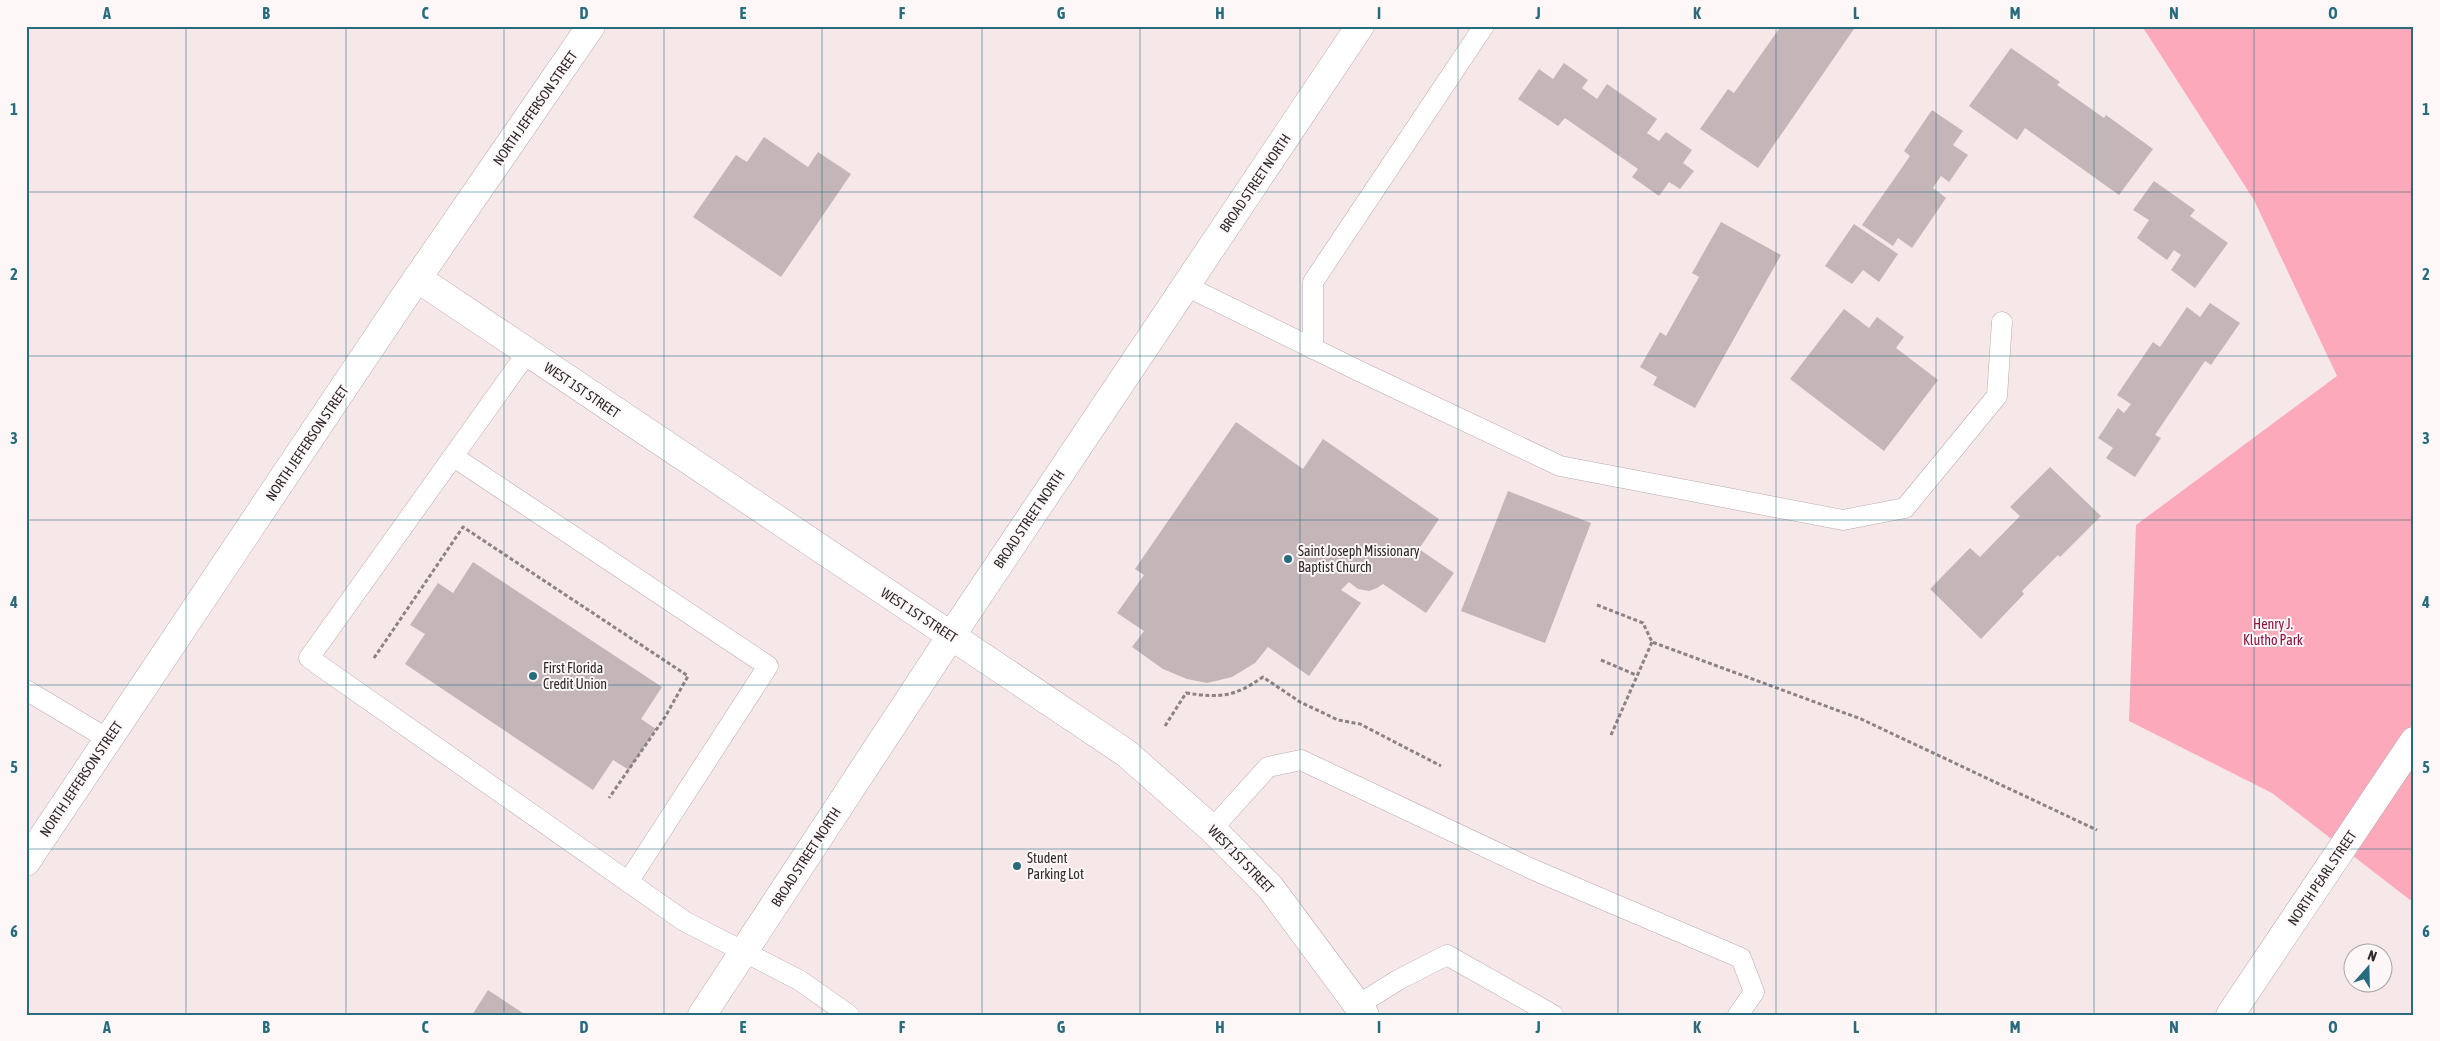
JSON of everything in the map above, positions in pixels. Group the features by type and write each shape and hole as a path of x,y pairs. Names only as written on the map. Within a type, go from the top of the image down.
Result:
{"street":[{"name":"BROAD STREET NORTH","path":"702,1015 951,636 1360,26"},
{"name":"NORTH JEFFERSON STREET","path":"26,862 585,28"},
{"name":"WEST 1ST STREET","path":"417,278 527,354 1126,753 1212,828 1270,887 1362,1010"},
{"name":"NORTH PEARL STREET","path":"2230,1015 2414,740"}],"lane":[{"path":"1313,349 1313,282 1484,26"},
{"path":"1186,286 1313,349 1560,466 1843,520 1905,508 1997,396 2002,322"},
{"path":"527,354 310,658 684,921 799,980 849,1015"},
{"path":"454,457 768,666 628,882"},
{"path":"26,690 108,740"},
{"path":"1212,828 1268,767 1301,760 1534,870 1741,958 1754,992 1738,1015"},
{"path":"1362,1010 1398,980 1447,955 1553,1015"}],"path":[{"path":"374,658 463,526 688,676 665,717 609,798"},
{"path":"1596,605 1643,623 1652,642 1861,719 2097,830"},
{"path":"1611,735 1652,642"},
{"path":"1601,660 1636,675"},
{"path":"1165,726 1186,694 1208,696 1241,692 1263,677 1300,702 1338,720 1360,724 1441,766"}],"green space":[{"name":"Henry J. Klutho Park","path":"2142,26 2414,26 2414,897 2410,900 2272,793 2129,721 2136,525 2337,376 2254,200"}],"building":[{"path":"1781,26 1856,26 1758,168 1700,129 1728,89 1734,93"},
{"path":"2011,48 2060,82 2057,85 2104,118 2106,115 2153,149 2119,195 2025,128 2017,140 1969,106"},
{"path":"1564,63 1588,80 1582,88 1597,99 1607,84 1657,119 1647,133 1659,141 1666,132 1692,150 1683,163 1694,171 1680,189 1669,182 1659,196 1632,177 1638,169 1565,118 1558,126 1518,99 1539,69 1553,79"},
{"path":"1932,110 1963,131 1953,145 1968,155 1949,182 1941,176 1933,188 1946,198 1912,248 1898,238 1893,246 1862,225 1910,156 1904,151"},
{"path":"764,137 808,167 818,152 851,174 781,277 693,217 736,155 747,162"},
{"path":"2154,181 2195,210 2190,216 2228,243 2195,288 2171,270 2181,255 2174,250 2167,260 2137,238 2149,220 2133,210"},
{"path":"1721,222 1781,255 1695,408 1653,385 1657,377 1640,367 1660,332 1666,336 1699,277 1692,273"},
{"path":"1854,224 1898,254 1879,282 1863,270 1852,284 1825,266"},
{"path":"2210,303 2240,323 2211,365 2205,361 2155,435 2161,438 2135,477 2106,458 2113,448 2098,438 2118,408 2124,413 2131,404 2117,395 2153,342 2160,347 2187,307 2200,317"},
{"path":"1844,309 1869,328 1877,317 1904,337 1896,348 1938,380 1884,451 1790,379"},
{"name":"Saint Joseph Missionary Baptist Church","path":"1236,422 1303,469 1323,439 1439,519 1419,549 1454,573 1426,613 1383,584 1369,591 1358,589 1349,582 1341,590 1361,603 1309,676 1268,647 1255,663 1232,677 1207,683 1187,679 1163,669 1132,647 1144,631 1117,613 1144,575 1135,569"},
{"path":"2050,467 2101,516 2060,557 2058,555 2022,591 2024,594 1981,639 1930,589 1970,548 1980,557 2020,516 2010,507"},
{"path":"1508,491 1591,523 1545,643 1461,611"},
{"name":"First Florida Credit Union","path":"473,562 662,687 641,719 656,729 629,770 613,760 593,790 405,664 425,634 410,625 438,583 453,593"},
{"path":"488,990 526,1015 472,1015"}],"place":[{"name":"Saint Joseph Missionary Baptist Church","path":"1288,559"},
{"name":"First Florida Credit Union","path":"533,676"},
{"name":"Student Parking Lot","path":"1017,866"}]}
